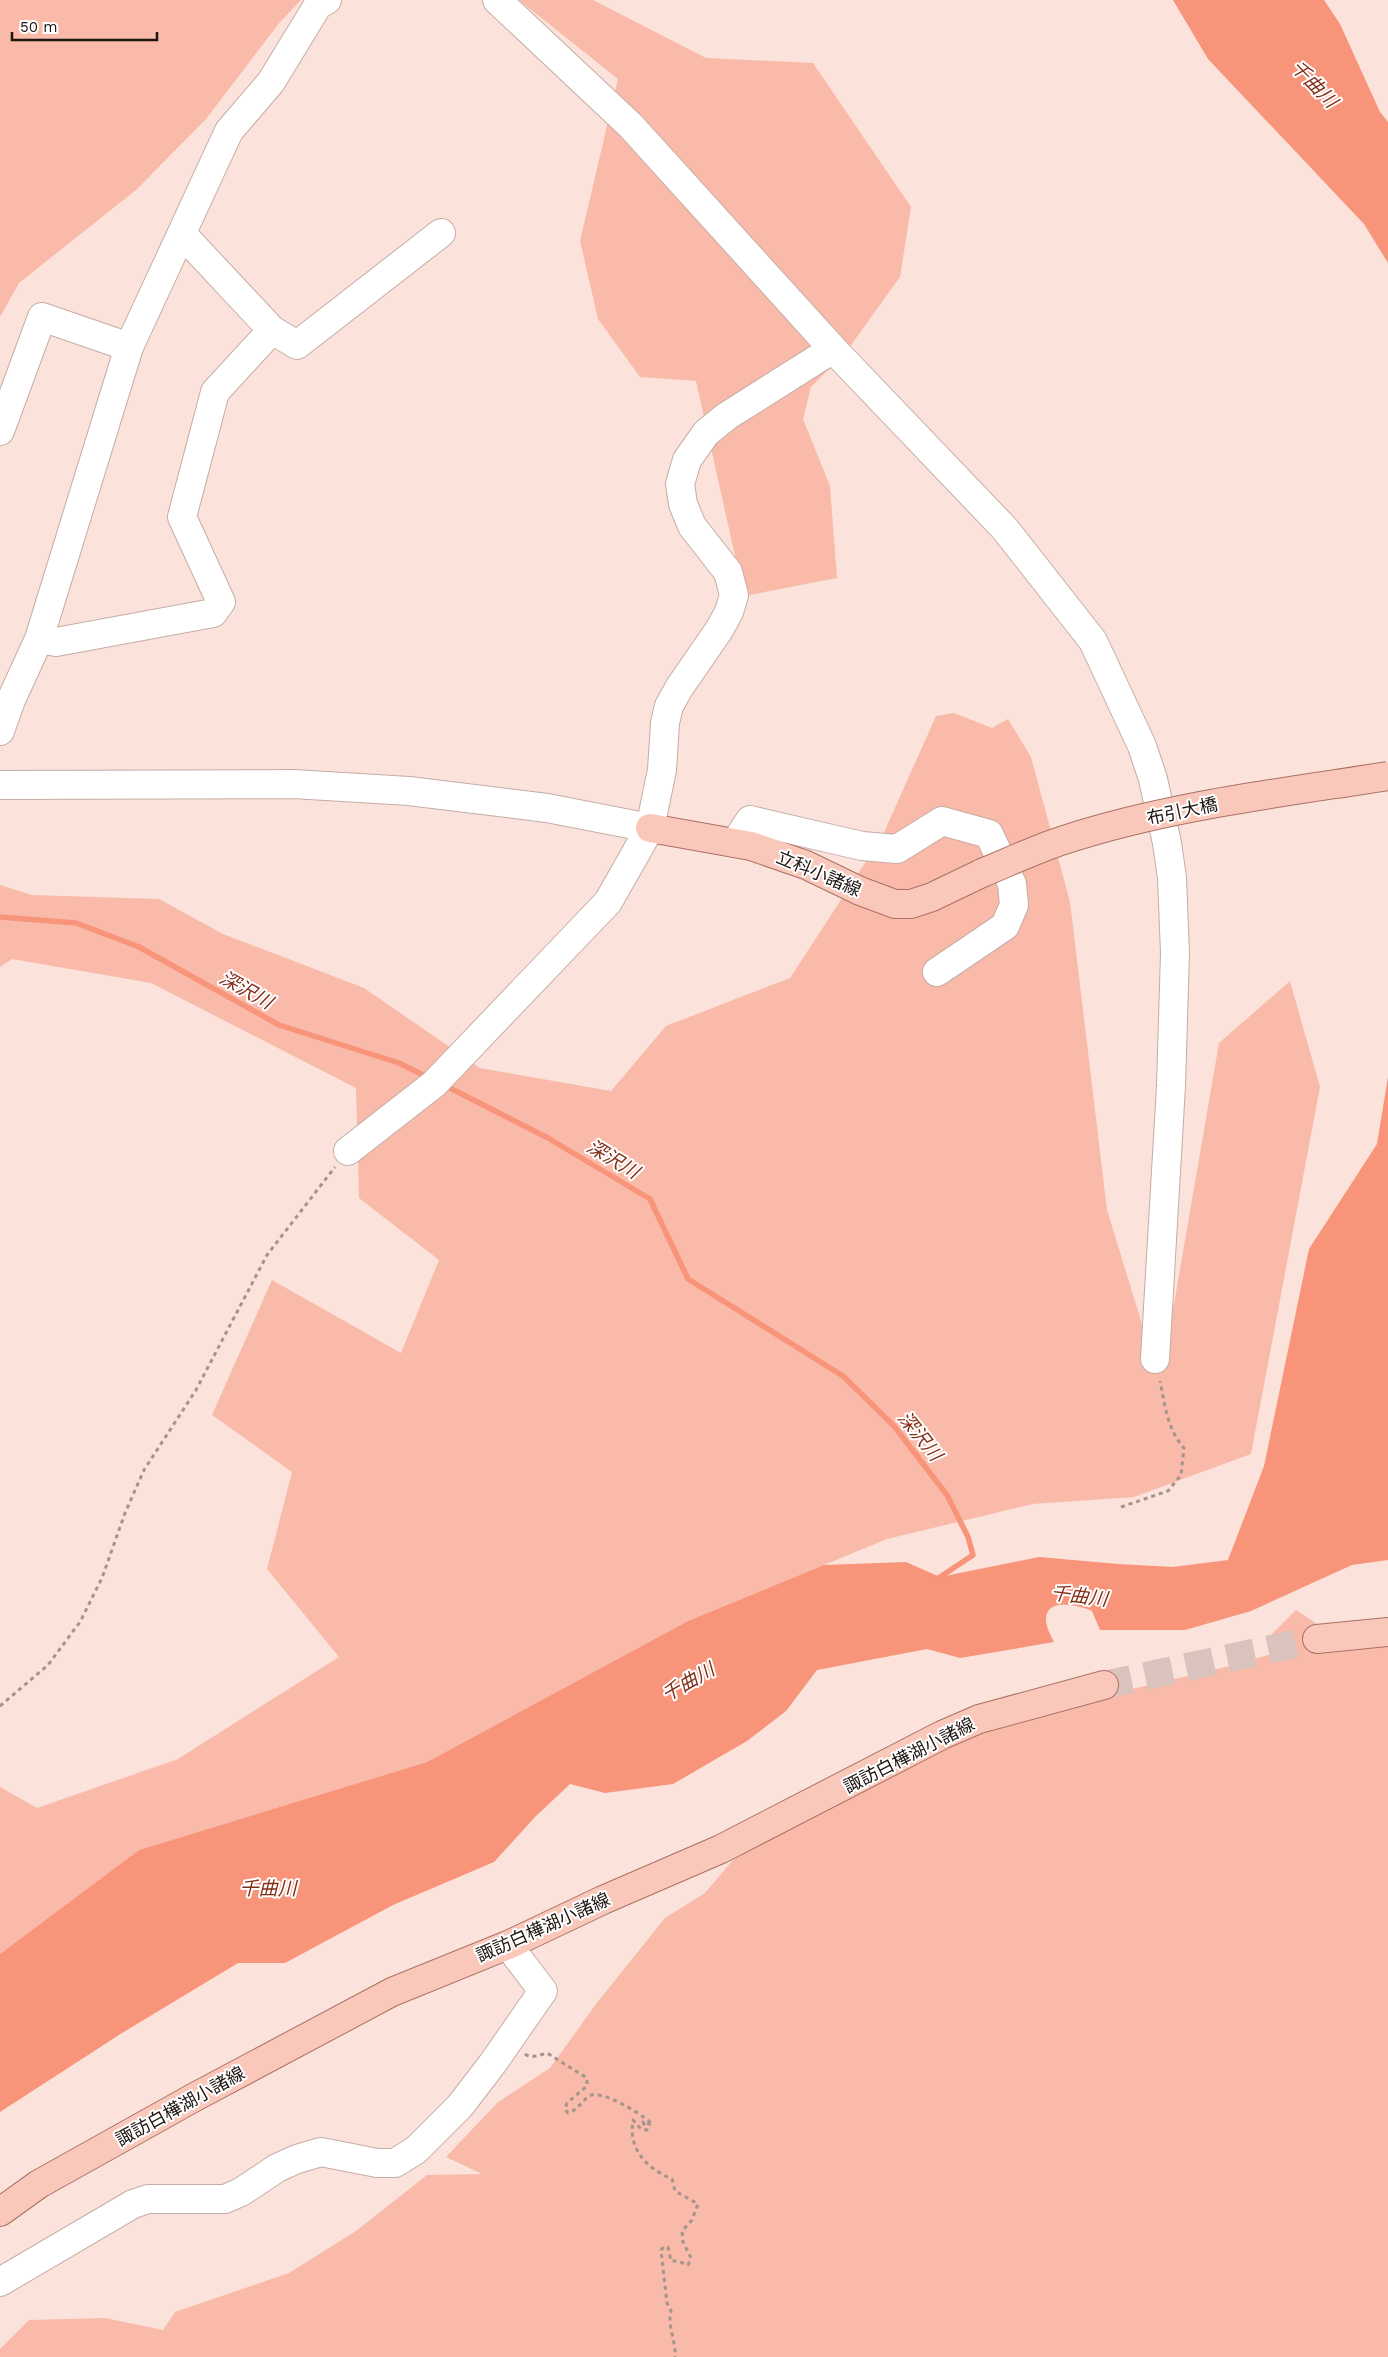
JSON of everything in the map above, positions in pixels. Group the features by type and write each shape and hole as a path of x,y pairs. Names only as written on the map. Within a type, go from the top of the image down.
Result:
{"main road":[{"name":"布引大橋","path":"982,872 1064,840 1135,821 1208,805 1388,776"},
{"name":"立科小諸線","path":"650,828 751,846 806,865 860,891 895,904 911,904 932,897 982,872"},
{"path":"1317,1639 1388,1632"},
{"name":"諏訪白樺湖小諸線","path":"0,2212 39,2184 193,2098 384,1997 722,1849 942,1735 978,1719 1104,1685"}],"street":[{"path":"0,731 6,698 39,639 129,347 183,235 229,131 271,82 318,5 327,0"},
{"path":"497,0 631,126 833,349 1005,529 1093,641 1142,746 1153,779 1167,843 1172,878 1175,953 1172,1086 1156,1359"},
{"path":"183,235 272,330 297,345 441,233"},
{"path":"0,431 42,317 129,347"},
{"path":"39,639 56,642 213,613 221,602 182,517 215,392 272,330"},
{"path":"348,1151 434,1084 608,902 650,828 662,770 665,722 669,706 679,688 719,630 729,612 734,594 728,572 692,526 682,504 680,484 688,460 706,433 727,416 833,349"},
{"path":"0,785 293,784 409,791 547,808 650,828"},
{"path":"735,843 750,820 862,846 897,849 942,821 989,834 1012,884 1014,905 1005,926 937,972"},
{"path":"0,2282 133,2204 148,2199 225,2199 241,2192 277,2168 297,2159 321,2152 377,2162 395,2163 416,2150 471,2091 543,1991 508,1944"}],"path":[{"path":"0,1706 48,1665 80,1622 102,1578 125,1512 144,1470 196,1390 267,1255 348,1151"},
{"path":"1121,1508 1168,1491 1181,1475 1184,1448 1177,1441 1168,1422 1156,1359"},
{"path":"522,2052 529,2056 547,2053 563,2065 583,2074 586,2078 587,2086 568,2103 565,2109 568,2113 575,2111 590,2096 600,2094 650,2122 652,2125 643,2122 647,2130 641,2129 633,2120 632,2143 650,2167 672,2179 675,2191 698,2204 692,2220 682,2231 683,2242 692,2258 688,2265 682,2262 671,2261 668,2247 664,2247 661,2250 667,2303 671,2311 668,2322 676,2346 675,2357"}],"shaded area":[{"path":"0,0 301,0 280,22 206,119 136,190 19,283 0,317"},
{"path":"519,0 593,0 706,58 813,63 911,207 900,277 846,352 811,387 803,419 830,486 837,578 744,596 696,381 640,377 598,319 580,241 618,79"},
{"path":"954,713 992,728 1008,719 1031,757 1070,902 1107,1210 1149,1347 1174,1304 1219,1043 1290,981 1320,1087 1251,1454 1134,1497 1033,1504 887,1539 688,1621 427,1762 139,1850 0,1954 0,1787 37,1808 178,1759 339,1657 267,1569 292,1472 212,1415 272,1280 401,1353 439,1260 359,1198 356,1088 151,983 12,959 0,967 0,885 32,895 159,899 223,934 364,988 480,1068 611,1091 666,1026 790,978 882,837 936,716"},
{"path":"1296,1610 1320,1626 1388,1638 1388,2357 0,2357 0,2349 29,2320 105,2318 163,2330 175,2312 289,2273 356,2231 427,2175 482,2174 446,2157 498,2102 550,2068 596,2004 665,1918 705,1893 733,1860 833,1800 945,1743 1085,1700 1230,1666 1271,1654 1268,1638"}],"water":[{"name":"千曲川","path":"1173,0 1324,0 1340,24 1380,112 1388,122 1388,263 1364,224 1208,59"},
{"name":"千曲川","path":"1388,1077 1388,1560 1352,1565 1251,1611 1185,1630 1100,1630 1092,1611 1072,1605 1057,1605 1047,1613 1046,1620 1054,1642 960,1658 927,1649 817,1670 786,1711 747,1741 673,1784 605,1793 570,1784 535,1817 494,1862 393,1905 285,1963 238,1963 122,2033 0,2112 0,1954 139,1850 427,1762 688,1621 824,1565 906,1562 940,1577 1039,1557 1173,1567 1228,1560 1264,1466 1309,1249 1377,1144"}],"waterway":[{"name":"深沢川","path":"0,917 76,923 139,947 279,1025 399,1063 429,1078"},
{"name":"深沢川","path":"444,1085 548,1138 650,1199 688,1279 843,1376 894,1426 947,1495 968,1537 973,1555 934,1581"}],"tunnel":[{"path":"1104,1685 1317,1639"}]}
